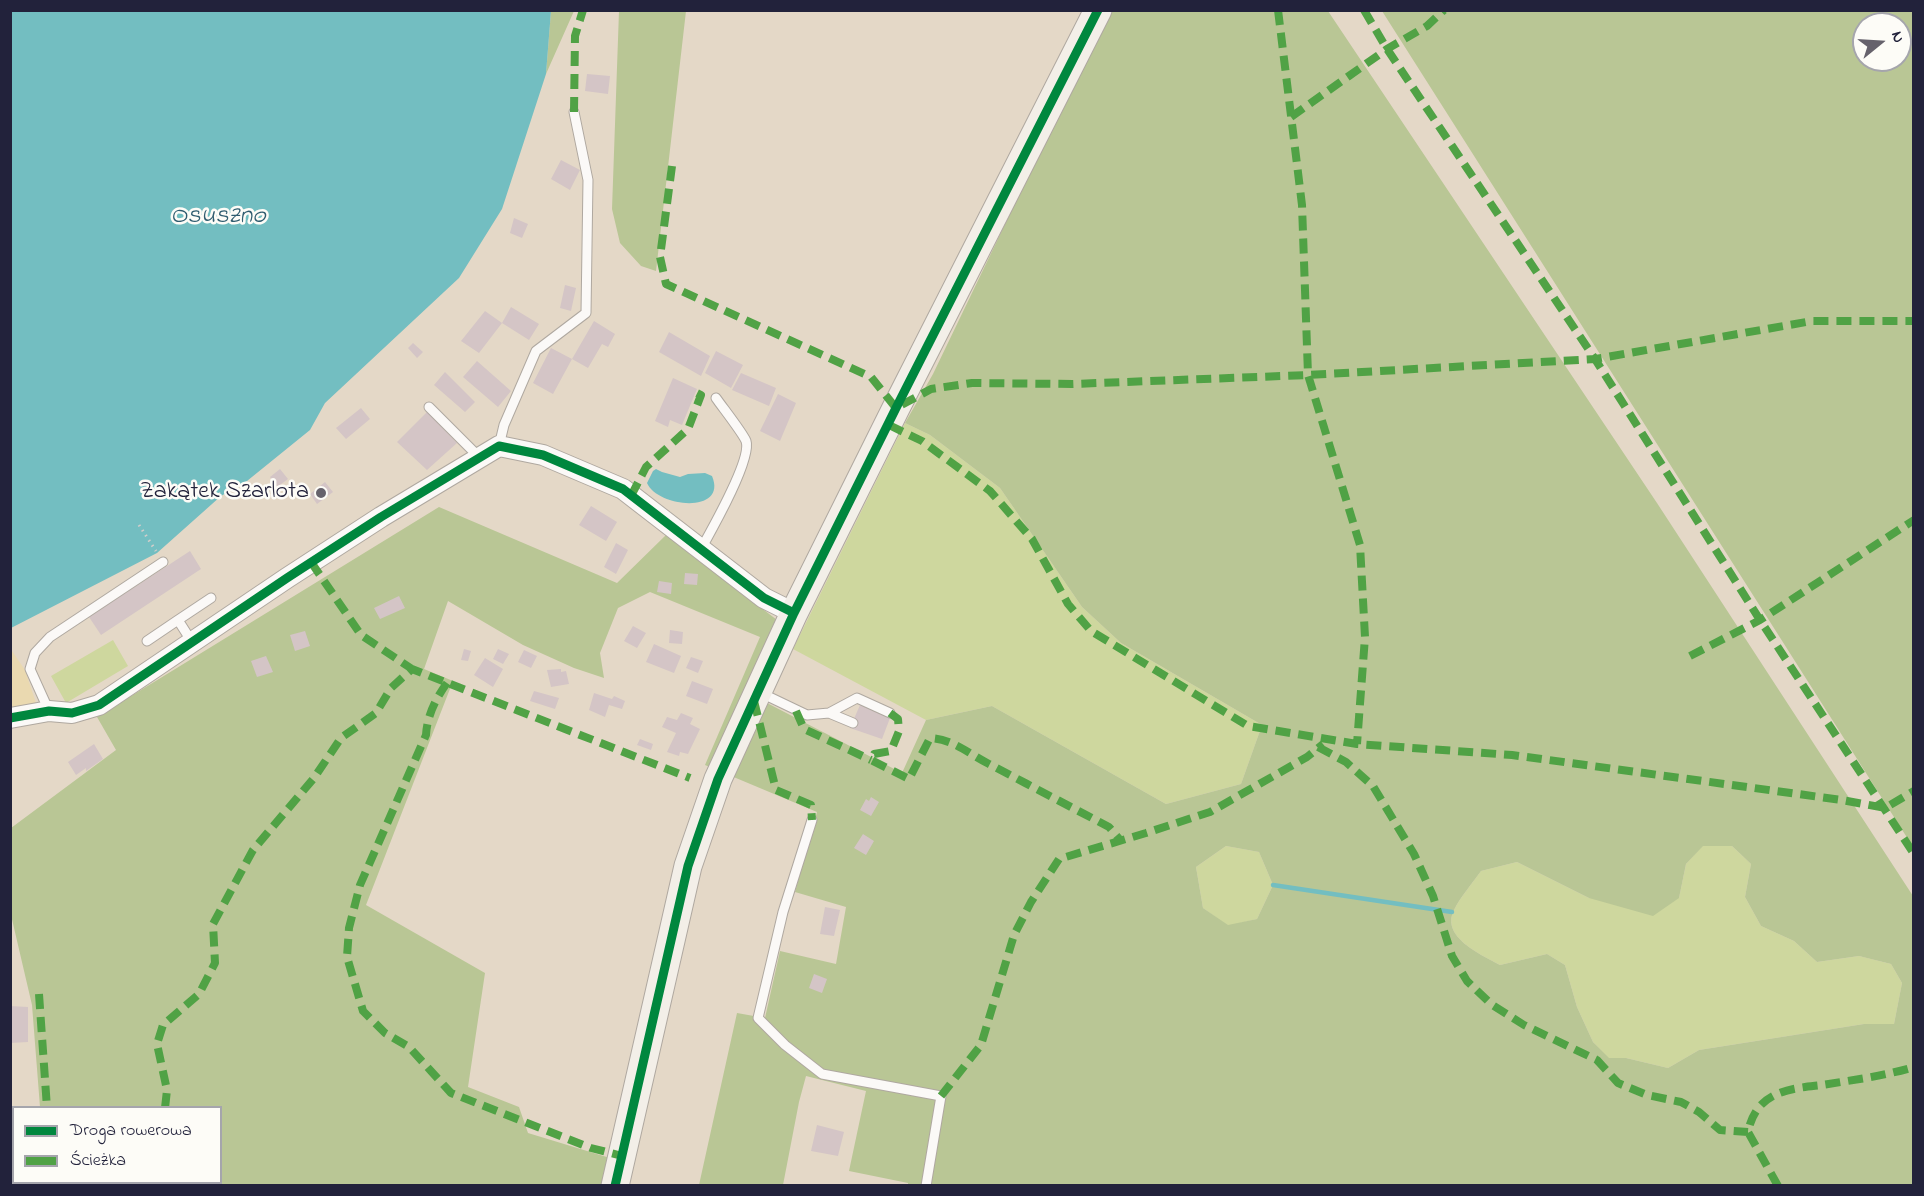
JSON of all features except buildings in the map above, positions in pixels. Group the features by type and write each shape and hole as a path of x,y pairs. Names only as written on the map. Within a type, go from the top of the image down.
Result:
{"street":[{"path":"615,1185 688,866 718,779 794,613 1098,10"},
{"path":"10,718 49,711 72,713 99,705 381,517 499,446 543,455 623,489 764,598 794,613"}],"lane":[{"path":"499,446 504,425 536,351 586,313 588,180 574,112"},
{"path":"701,549 738,476 746,452 746,442 716,398"},
{"path":"429,407 480,458"},
{"path":"49,711 30,669 35,653 50,637 159,564 153,555"},
{"path":"147,641 211,598"},
{"path":"178,620 192,642"},
{"path":"758,692 807,715 829,713 856,698 890,713"},
{"path":"829,713 853,723"},
{"path":"812,820 783,912 758,1018 785,1045 822,1074 941,1096 926,1185"}],"path":[{"path":"215,488 221,496"},
{"path":"139,525 153,555"}],"green space":[{"path":"551,11 574,11 546,74"},
{"path":"619,11 686,11 656,271 641,266 620,243 612,209"},
{"path":"1112,11 1328,11 1657,503 1913,896 1913,1185 908,1185 908,1183 849,1171 866,1091 806,1076 783,1185 699,1185 737,1013 765,1018 780,951 836,964 846,907 795,892 817,812 705,765 760,637 650,592 618,608 600,653 604,678 574,668 523,645 448,601 424,669 453,681 366,905 485,973 468,1087 519,1107 528,1133 610,1158 604,1185 11,1186 10,1169 12,1168 12,1184 222,1184 222,1106 40,1106 32,1005 11,915 11,828 116,750 97,717 439,507 617,583 666,535 777,620 767,703 902,773 926,720 992,706 1166,804 1241,784 1262,725 1121,643 1082,607 1000,488 930,435 905,423 933,374 1035,162","holes":["1226,846 1259,852 1273,885 1257,919 1228,925 1203,908 1196,867","1703,846 1732,846 1751,864 1745,897 1761,926 1794,941 1817,962 1859,956 1891,964 1902,983 1894,1024 1864,1024 1699,1050 1668,1068 1626,1058 1609,1058 1593,1042 1577,1007 1565,965 1547,954 1500,965 1465,944 1453,929 1451,920 1454,910 1481,871 1517,862 1589,898 1653,916 1679,898 1686,864"]},
{"path":"1382,11 1913,11 1913,847"},
{"path":"905,423 930,435 1000,488 1082,607 1121,643 1262,725 1241,784 1166,804 992,706 926,720 793,649"},
{"path":"113,640 128,666 66,703 51,676"},
{"path":"1703,845 1732,846 1751,864 1745,897 1761,926 1794,941 1817,962 1859,956 1891,964 1902,983 1894,1024 1864,1024 1699,1050 1668,1068 1626,1058 1609,1059 1593,1042 1577,1007 1565,965 1547,954 1500,965 1465,944 1453,929 1451,920 1454,910 1481,871 1517,862 1589,898 1679,898 1686,864"},
{"path":"1226,846 1259,852 1273,885 1257,919 1228,926 1203,908 1196,867"}],"sand":[{"path":"10,648 25,670 37,706 10,713"}],"water":[{"name":"Osuszno","path":"11,10 551,11 546,74 502,209 459,278 325,403 310,430 247,481 221,496 157,553 11,628"},
{"path":"656,469 680,477 705,473 712,476 714,488 710,497 701,502 677,502 664,498 647,483"}],"waterway":[{"path":"1273,885 1452,912"}],"marked path":[{"path":"574,112 575,36 583,10"},
{"path":"1278,10 1302,205 1308,375 1360,545 1365,637 1357,744"},
{"path":"1364,10 1387,49 1595,359 1760,620 1914,854"},
{"path":"1291,117 1387,49 1427,26 1444,10"},
{"path":"672,166 660,257 666,284 871,377 896,408 931,389 972,383 1072,384 1308,375 1595,359 1812,321 1914,321"},
{"path":"631,496 646,467 688,429 701,395 695,392"},
{"path":"889,425 922,441 990,491 1032,539 1068,604 1091,631 1248,726 1357,744 1512,755 1842,800 1885,808 1914,791"},
{"path":"1690,656 1760,620 1914,520"},
{"path":"311,562 361,635 412,669"},
{"path":"165,1106 167,1090 157,1044 163,1025 199,994 215,963 213,924 253,850 314,778 341,738 376,713 391,688 412,669 690,778"},
{"path":"447,683 433,708 426,735 360,885 349,928 347,957 363,1011 385,1033 409,1047 451,1093 591,1148 622,1156"},
{"path":"754,701 776,790 811,805 812,820"},
{"path":"796,711 804,729 871,760"},
{"path":"890,713 898,719 899,731 891,751 874,754 871,760 909,779 930,738 946,741 1109,827 1121,841"},
{"path":"941,1096 981,1045 1014,935 1031,902 1059,859 1210,812 1307,757 1323,744"},
{"path":"1318,747 1346,762 1373,786 1414,854 1433,896 1452,956 1467,981 1491,1004 1524,1025 1597,1060 1618,1083 1647,1095 1681,1102 1699,1112 1720,1130 1748,1132"},
{"path":"39,994 47,1106"},
{"path":"1778,1186 1748,1132 1753,1116 1763,1103 1779,1093 1791,1090 1868,1078 1914,1067"},
{"path":"200,1184 204,1186"}],"cycle path":[{"path":"615,1186 688,866 718,779 794,613 1098,10"},
{"path":"10,718 49,711 72,713 99,705 381,517 499,446 543,455 623,489 764,598 794,613"}],"place":[{"name":"Zakątek Szarlota","path":"321,493"}]}
